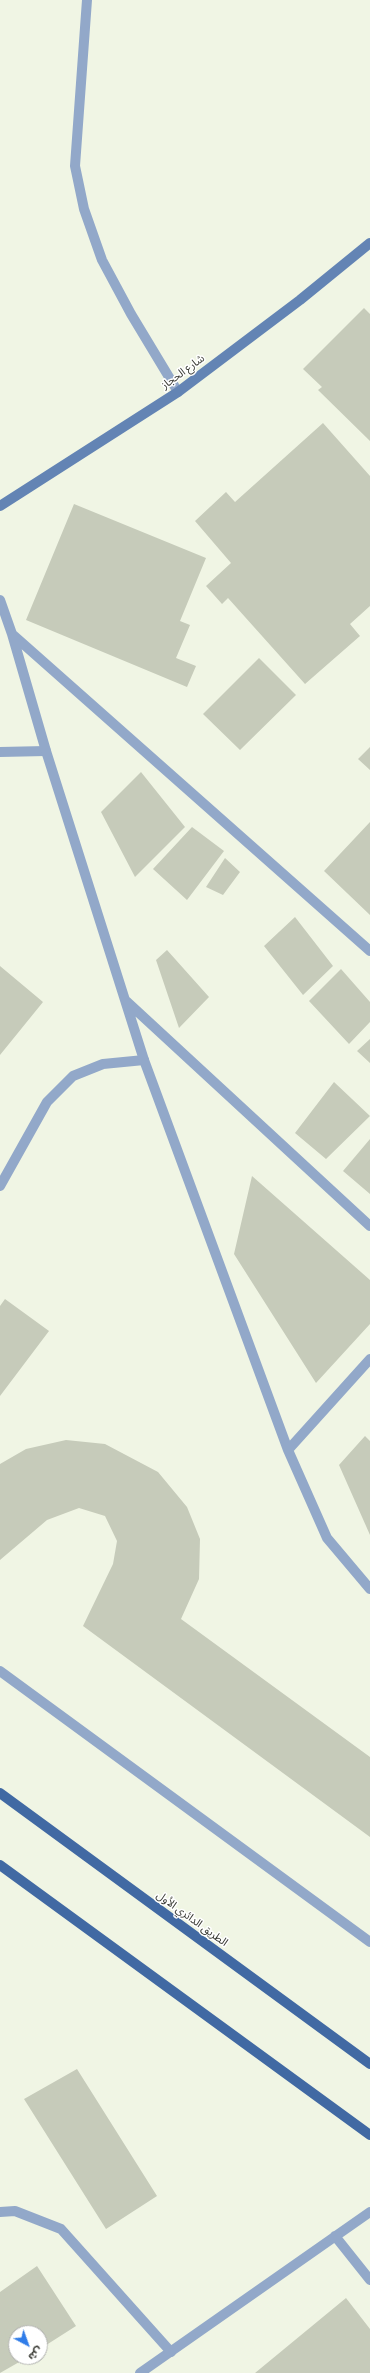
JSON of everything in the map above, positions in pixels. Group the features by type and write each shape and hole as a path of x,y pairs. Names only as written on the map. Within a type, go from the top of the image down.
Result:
{"main road":[{"name":"شارع الحجاز","path":"0,506 178,392 300,300 370,243"},
{"name":"الطريق الدائري الأول","path":"0,1793 370,2064"},
{"path":"0,1865 370,2135"}],"street":[{"path":"87,0 75,166 84,209 102,260 131,314 178,392"},
{"path":"0,600 12,634 46,751 144,1060 288,1450 327,1538 370,1589"},
{"path":"12,634 370,951"},
{"path":"0,752 46,751"},
{"path":"124,998 370,1226"},
{"path":"0,1186 47,1102 73,1076 103,1064 144,1060"},
{"path":"288,1450 370,1359"},
{"path":"0,1671 370,1942"},
{"path":"0,2212 15,2211 62,2229 171,2352"},
{"path":"140,2373 370,2212"},
{"path":"335,2236 370,2280"}],"building":[{"path":"364,308 370,314 370,441 318,390 322,387 303,369"},
{"path":"323,423 370,476 370,606 350,624 360,636 305,684 228,598 222,604 206,586 231,563 195,521 226,492 235,502"},
{"path":"74,504 206,558 180,621 190,625 176,658 196,666 187,687 26,620"},
{"path":"259,658 296,695 240,750 203,714"},
{"path":"370,747 370,770 358,759"},
{"path":"141,772 185,827 135,877 101,812"},
{"path":"370,822 370,915 324,871"},
{"path":"192,827 224,851 187,900 153,869"},
{"path":"225,858 240,872 223,895 206,887"},
{"path":"295,917 333,966 303,995 264,946"},
{"path":"167,950 209,997 179,1028 156,960"},
{"path":"0,966 43,1002 0,1055"},
{"path":"341,969 370,1002 370,1022 349,1044 309,1001"},
{"path":"370,1039 370,1063 357,1051"},
{"path":"334,1082 370,1116 326,1159 295,1133"},
{"path":"370,1139 370,1194 343,1171"},
{"path":"252,1176 370,1280 370,1324 316,1383 234,1254"},
{"path":"5,1299 49,1331 0,1396 0,1306"},
{"path":"365,1436 370,1441 370,1535 339,1465"},
{"path":"66,1440 105,1444 158,1472 187,1507 200,1539 199,1579 181,1619 370,1757 370,1837 83,1626 113,1564 117,1541 105,1516 79,1508 47,1520 0,1560 0,1464 26,1449"},
{"path":"77,2069 157,2196 106,2229 24,2099"},
{"path":"37,2266 76,2326 48,2344 48,2325 8,2325 8,2365 14,2365 0,2373 0,2292"},
{"path":"346,2298 370,2329 370,2373 255,2373"}]}
